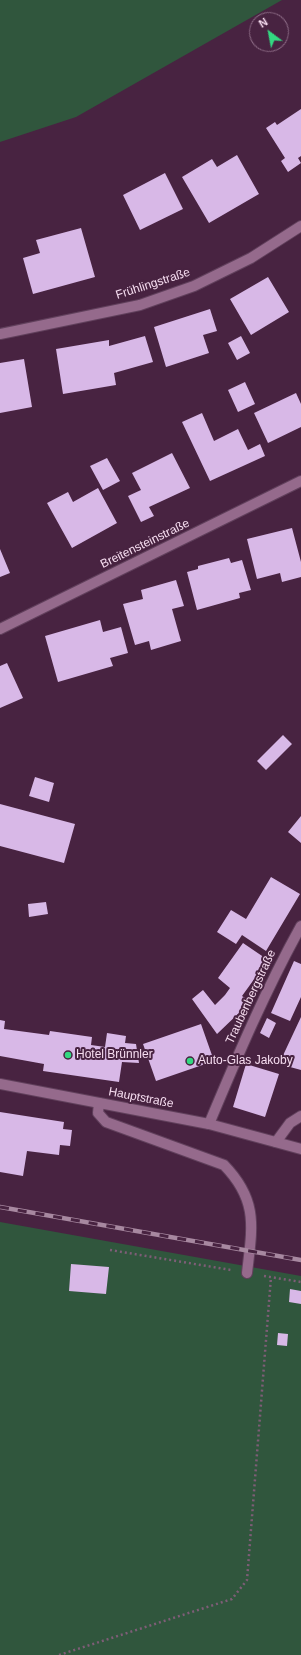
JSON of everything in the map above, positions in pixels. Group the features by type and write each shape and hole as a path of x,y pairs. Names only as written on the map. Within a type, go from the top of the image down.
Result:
{"street":[{"name":"Frühlingstraße","path":"0,334 76,319 147,302 194,286 244,261 301,226"},
{"name":"Breitensteinstraße","path":"0,629 301,481"},
{"name":"Traubenbergstraße","path":"209,1124 279,965 301,926"},
{"name":"Hauptstraße","path":"0,1084 209,1124 301,1149"},
{"path":"99,1103 98,1114 106,1122 224,1165 234,1175 249,1203 252,1224 248,1273"},
{"path":"276,1142 290,1123 301,1116"}],"path":[{"path":"110,1250 301,1282"},
{"path":"59,1655 232,1599 247,1580 271,1277"}],"green space":[{"path":"0,0 282,0 261,12 249,12 249,19 76,117 0,142"},
{"path":"0,1222 301,1276 301,1655 0,1655"}],"building":[{"path":"301,109 301,156 298,158 301,163 288,172 281,161 285,158 266,128 275,122 277,125"},
{"path":"237,155 259,194 209,223 182,177 212,159 217,167"},
{"path":"165,173 183,209 140,230 123,195"},
{"path":"81,228 95,277 33,294 23,258 40,253 36,240"},
{"path":"268,277 289,312 251,335 230,299"},
{"path":"210,309 217,331 203,335 209,353 166,367 154,327"},
{"path":"145,336 153,362 114,373 116,385 63,394 56,349 109,340 109,346"},
{"path":"241,336 250,353 237,360 228,343"},
{"path":"24,359 32,407 0,413 0,363"},
{"path":"245,382 255,404 238,412 228,390"},
{"path":"296,393 301,404 301,427 268,443 254,413"},
{"path":"202,413 214,441 238,429 248,450 260,444 265,456 210,481 182,422"},
{"path":"172,453 190,488 149,507 154,516 141,522 128,496 141,490 132,473"},
{"path":"107,458 120,481 103,490 90,466"},
{"path":"98,488 117,523 72,548 47,503 68,492 73,502"},
{"path":"292,528 301,562 301,577 282,582 280,573 257,579 247,539"},
{"path":"0,549 10,573 0,577"},
{"path":"229,558 231,563 242,560 251,590 239,593 240,598 197,610 187,572 198,569 198,566"},
{"path":"176,580 184,606 172,609 181,641 151,650 149,641 135,645 123,604 143,599 141,590"},
{"path":"100,620 103,632 121,627 128,653 110,658 113,666 58,682 45,636"},
{"path":"7,663 23,698 0,708 0,666"},
{"path":"283,735 292,744 266,770 257,761"},
{"path":"35,777 54,783 49,802 29,796"},
{"path":"0,804 75,824 64,863 0,846"},
{"path":"301,816 301,843 288,832"},
{"path":"271,877 300,894 266,951 242,935 236,944 217,932 231,910 246,919"},
{"path":"46,902 48,914 29,917 28,904"},
{"path":"243,943 268,960 242,996 248,1000 241,1011 217,1034 192,999 203,990 215,1005 225,995 230,988 218,978"},
{"path":"294,961 301,964 301,997 290,1021 271,1013"},
{"path":"301,1017 301,1070 279,1064"},
{"path":"267,1018 276,1023 269,1038 260,1033"},
{"path":"0,1020 5,1021 4,1029 49,1035 50,1031 92,1037 91,1045 105,1047 107,1033 126,1036 125,1043 136,1044 139,1063 122,1062 119,1082 43,1071 44,1064 0,1056"},
{"path":"201,1024 214,1061 156,1081 143,1044"},
{"path":"246,1064 279,1074 265,1117 233,1107"},
{"path":"0,1112 64,1122 63,1129 72,1130 70,1146 60,1145 59,1155 27,1151 23,1176 0,1172"},
{"path":"71,1264 109,1267 106,1294 69,1291"},
{"path":"290,1289 301,1291 301,1304 289,1302"},
{"path":"278,1333 288,1334 287,1346 277,1345"}],"railway":[{"path":"0,1207 301,1260"}],"place":[{"name":"Hotel Brünnler","path":"68,1055"},
{"name":"Auto-Glas Jakoby","path":"190,1061"}]}
